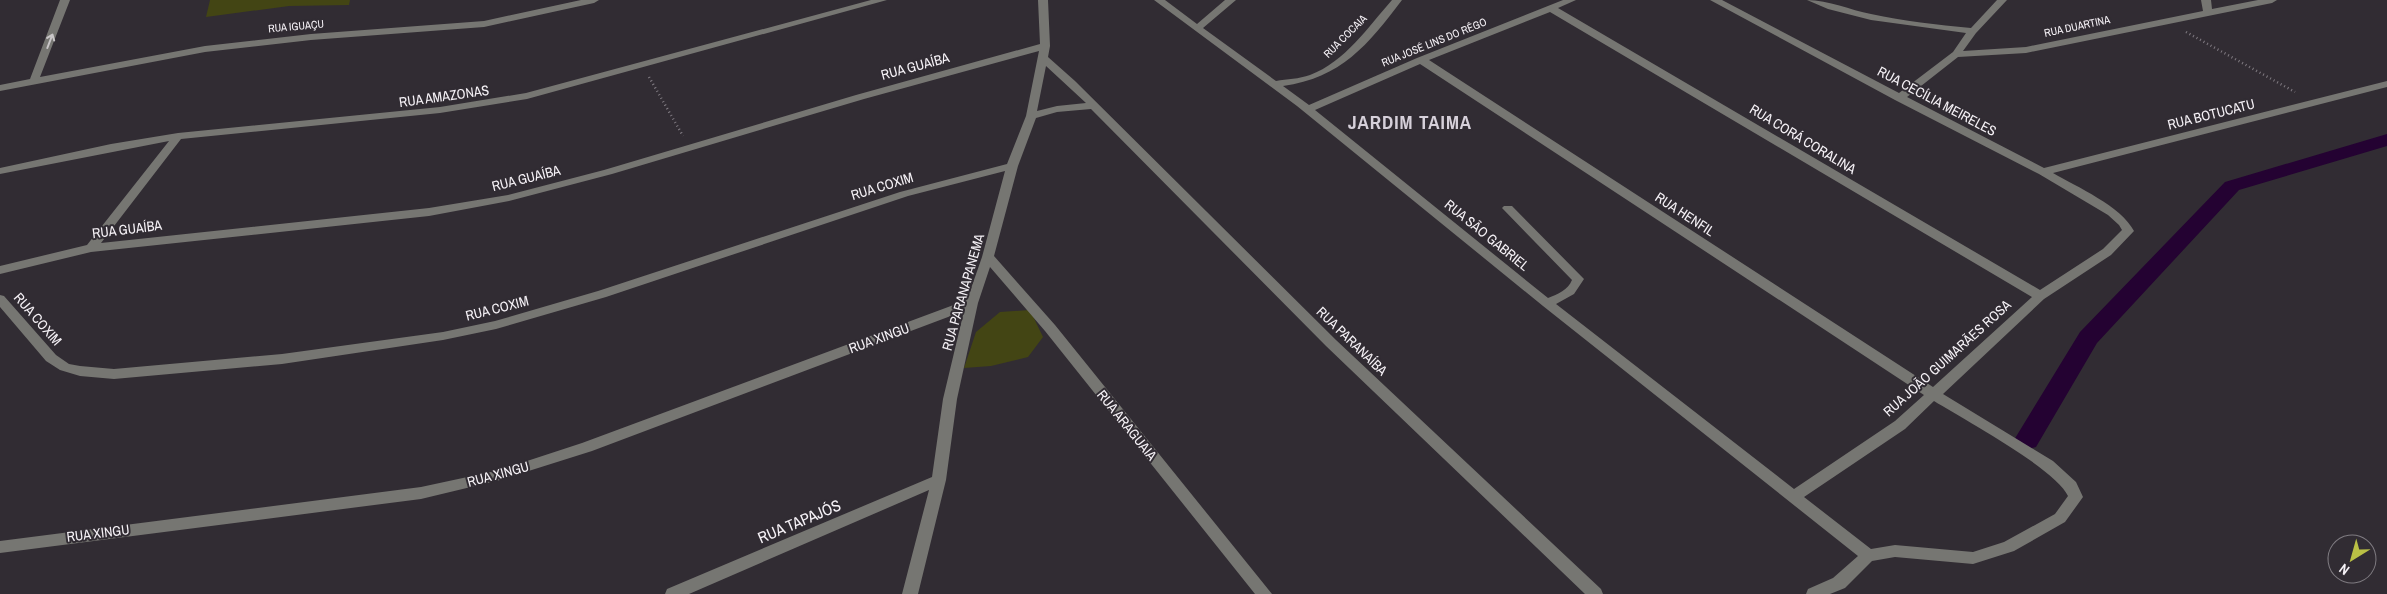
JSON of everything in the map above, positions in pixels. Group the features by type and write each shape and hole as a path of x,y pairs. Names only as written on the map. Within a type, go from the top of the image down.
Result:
{"street":[{"path":"34,81 65,0"},
{"name":"RUA IGUAÇU","path":"0,88 206,49 311,37 484,24 594,0"},
{"name":"RUA AMAZONAS","path":"0,171 178,136 380,118 466,107 527,96 882,0"},
{"name":"RUA PARANAPANEMA","path":"910,594 938,480 950,399 972,304 988,257 1012,166 1031,116 1044,52 1042,0"},
{"name":"RUA SÃO GABRIEL","path":"1159,0 1199,27 1308,109 1547,303 1868,556"},
{"path":"1199,27 1231,0"},
{"name":"RUA COCAIA","path":"1275,84 1314,77 1328,71 1342,60 1397,0"},
{"name":"RUA JOSÉ LINS DO RÊGO","path":"1308,109 1421,60 1571,0"},
{"name":"RUA CECÍLIA MEIRELES","path":"1715,0 2043,172 2112,213 2124,223 2128,231 2119,239"},
{"path":"1812,0 1854,13 1884,19 1973,31"},
{"path":"1899,98 1956,54 1973,31 2002,0"},
{"path":"2206,0 2208,14"},
{"name":"RUA DUARTINA","path":"1956,54 2026,50 2272,0"},
{"name":"RUA CORÁ CORALINA","path":"1551,8 2040,296"},
{"name":"RUA PARANAÍBA","path":"1044,52 1093,106 1324,336 1595,594"},
{"name":"RUA GUAÍBA","path":"0,270 91,248 475,206 560,186 690,147 1044,52"},
{"name":"RUA HENFIL","path":"1421,60 1932,394 2048,465 2071,486 2076,497 2060,518 2009,547 1973,558 1895,551 1868,556"},
{"name":"RUA BOTUCATU","path":"2043,172 2387,84"},
{"path":"1031,116 1075,107 1093,106"},
{"path":"91,248 178,136"},
{"name":"RUA COXIM","path":"0,299 51,358 65,367 80,371 114,374 282,360 444,336 496,325 602,294 904,194 1012,166"},
{"path":"1508,208 1578,279 1576,286 1569,293 1547,303"},
{"name":"RUA JOÃO GUIMARÃES ROSA","path":"1793,497 1900,425 2040,296 2107,252 2119,239"},
{"name":"RUA ARAGUAIA","path":"988,257 1050,328 1264,594"},
{"name":"RUA XINGU","path":"0,547 421,493 500,475 587,447 972,304"},
{"name":"RUA TAPAJÓS","path":"673,594 938,480"},
{"path":"1814,594 1839,582 1868,556"}],"path":[{"path":"2164,21 2242,62 2314,104"},
{"path":"642,66 690,147"}],"shaded area":[{"path":"210,0 350,0 349,5 289,6 206,17"},
{"path":"1030,310 1043,337 1028,357 991,366 964,368 976,332 1000,312"}],"waterway":[{"path":"2027,440 2088,338 2232,186 2387,140"}],"district":[{"name":"JARDIM TAIMA","path":"1410,122"}]}
